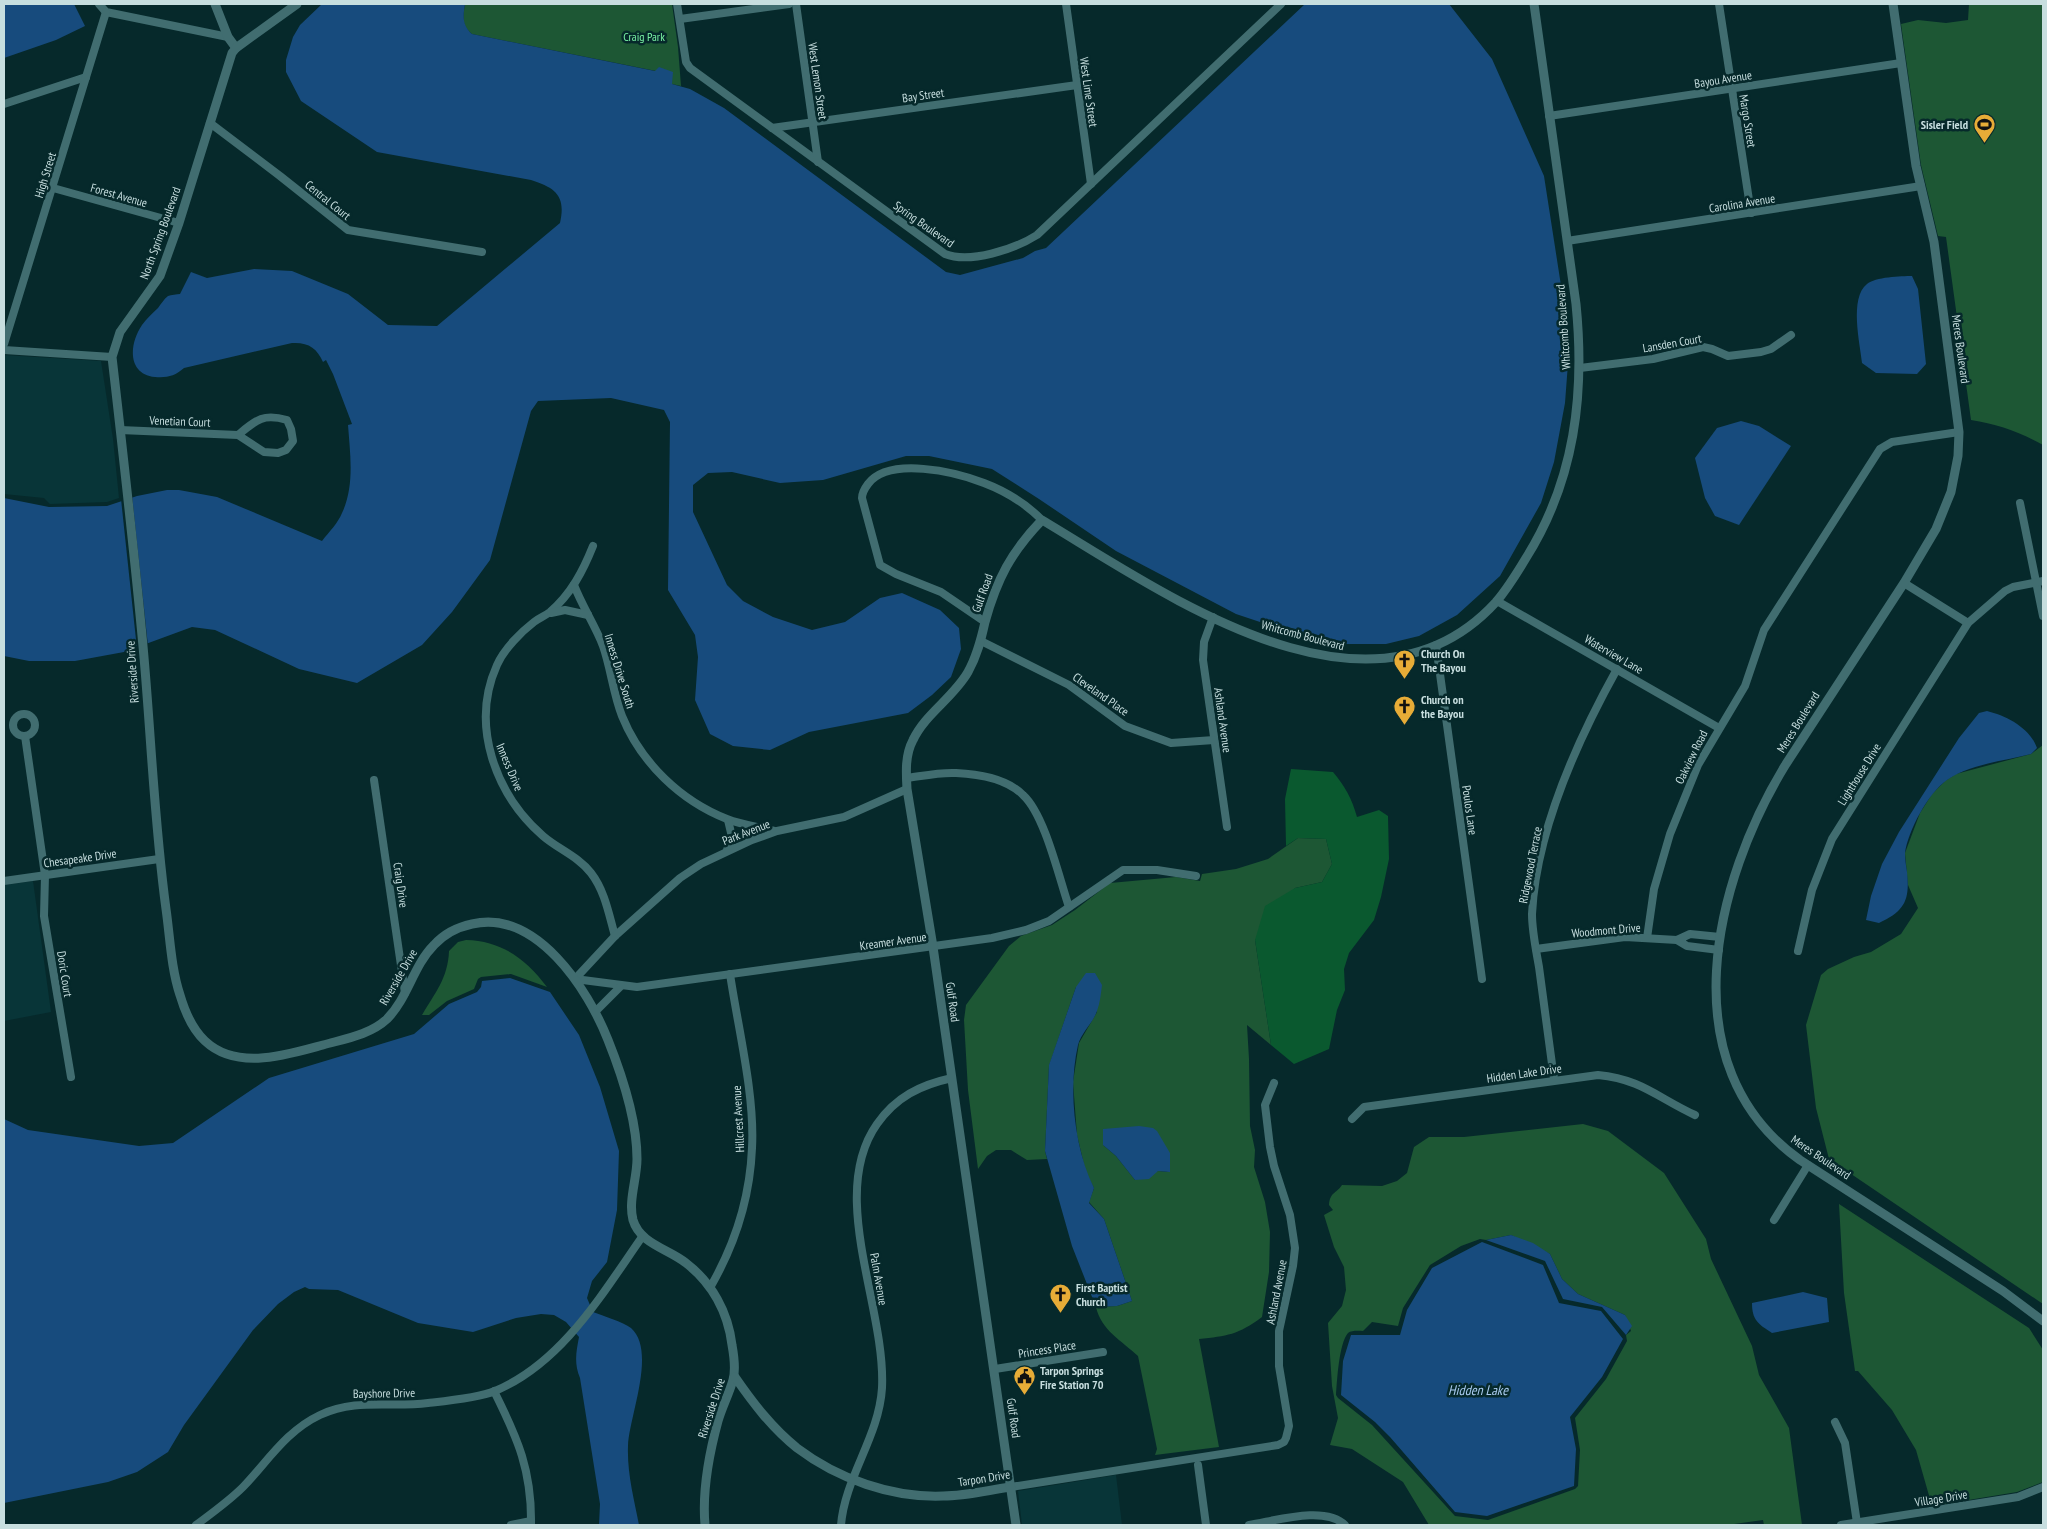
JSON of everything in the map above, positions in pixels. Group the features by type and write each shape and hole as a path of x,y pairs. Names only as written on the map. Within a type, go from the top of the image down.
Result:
{"street":[{"path":"99,4 106,12 228,37"},
{"path":"215,4 228,37 236,48 297,4"},
{"name":"Spring Boulevard","path":"678,4 686,62 690,68 945,254 957,258 966,258 1013,247 1037,235 1281,4"},
{"path":"680,19 789,4"},
{"name":"West Lemon Street","path":"796,4 818,162"},
{"name":"West Lime Street","path":"1066,4 1091,184"},
{"name":"Whitcomb Boulevard","path":"985,622 941,592 910,580 880,565 862,494 872,478 890,471 931,470 985,483 1022,503 1042,520 1170,596 1213,618 1284,645 1322,655 1350,660 1374,660 1418,652 1464,630 1497,601 1532,548 1556,498 1567,464 1579,400 1580,368 1577,316 1534,4"},
{"name":"Margo Street","path":"1719,4 1751,213"},
{"name":"Meres Boulevard","path":"1893,4 1915,161 1934,242 1959,432 1958,456 1949,498 1936,528 1904,583 1829,696 1770,790 1752,829 1736,870 1720,937 1716,988 1717,1016 1723,1051 1734,1079 1747,1104 1767,1130 1786,1149 2003,1291 2043,1322"},
{"name":"High Street","path":"4,344 106,12"},
{"name":"North Spring Boulevard","path":"127,496 112,357 120,332 160,276 179,223 232,53 236,48"},
{"name":"Bayou Avenue","path":"1549,116 1901,63"},
{"path":"4,104 86,77"},
{"name":"Bay Street","path":"772,128 1077,85"},
{"name":"Central Court","path":"210,123 348,230 482,252"},
{"name":"Carolina Avenue","path":"1567,241 1921,186"},
{"name":"Forest Avenue","path":"53,188 179,223"},
{"name":"Lansden Court","path":"1580,368 1654,359 1703,347 1712,349 1723,356 1761,352 1771,349 1791,335"},
{"path":"4,350 112,357"},
{"path":"274,416 286,420 291,430 293,441 286,450 278,453 264,452 238,435 262,417 274,416"},
{"name":"Venetian Court","path":"120,430 238,435"},
{"name":"Oakview Road","path":"1647,938 1654,889 1670,834 1698,766 1745,686 1762,634 1784,598 1878,452 1884,446 1892,442 1959,432"},
{"name":"Riverside Drive","path":"127,496 143,648 159,859 174,968 179,993 192,1024 201,1038 212,1047 227,1054 261,1058 284,1055 351,1037 372,1029 385,1021 396,1009 426,953 438,940 460,927 481,922 502,924 532,936 559,961 575,979 595,1012 615,1059 630,1113 637,1160 632,1217 642,1237 684,1261 711,1286 730,1332 735,1376 724,1401 711,1450 704,1500 705,1525"},
{"path":"2020,503 2040,581 2043,616"},
{"name":"Gulf Road","path":"1016,1525 933,947 906,778 912,741 925,722 960,684 974,662 997,587 1010,558 1017,547 1042,520"},
{"name":"Inness Drive","path":"593,546 584,568 574,585 548,613 527,628 498,662 487,702 485,723 486,737 499,776 516,806 543,836 590,871 604,898 616,936"},
{"name":"Lighthouse Drive","path":"1798,951 1812,890 1832,839 1968,623 2005,591 2013,587 2040,581"},
{"path":"1904,583 1968,623"},
{"name":"Inness Drive South","path":"574,585 602,645 622,716 645,756 674,788 699,805 728,820 777,831"},
{"name":"Waterview Lane","path":"1497,601 1719,728"},
{"path":"548,613 565,610 588,615"},
{"name":"Ashland Avenue","path":"1213,618 1204,642 1202,657 1227,827"},
{"name":"Cleveland Place","path":"981,640 1069,685 1130,728 1177,744 1214,740"},
{"name":"Poulos Lane","path":"1436,645 1482,979"},
{"name":"Ridgewood Terrace","path":"1554,1080 1532,911 1537,873 1551,815 1568,770 1589,722 1617,669"},
{"name":"Doric Court","path":"25,736 45,874 44,916 71,1077"},
{"path":"906,778 951,772 984,775 1023,794 1046,832 1069,907"},
{"name":"Craig Drive","path":"374,780 405,993"},
{"name":"Park Avenue","path":"575,979 616,936 686,874 727,850 777,831 844,817 907,789"},
{"path":"727,850 732,837 728,820"},
{"name":"Chesapeake Drive","path":"4,881 159,859"},
{"name":"Kreamer Avenue","path":"575,979 637,987 992,938 1026,930 1049,921 1122,870 1157,870 1196,876"},
{"name":"Woodmont Drive","path":"1677,940 1690,934 1720,937"},
{"name":"Woodmont Drive","path":"1536,948 1618,938 1647,938 1677,940 1687,946 1719,950"},
{"name":"Hillcrest Avenue","path":"711,1286 730,1250 740,1224 752,1147 748,1089 730,974"},
{"path":"595,1012 620,986"},
{"name":"Hidden Lake Drive","path":"1352,1119 1364,1107 1598,1075 1622,1078 1642,1085 1676,1106 1695,1115"},
{"name":"Palm Avenue","path":"842,1525 844,1505 874,1426 882,1387 877,1327 856,1206 862,1155 872,1130 887,1110 917,1088 952,1078"},
{"name":"Ashland Avenue","path":"1274,1083 1265,1105 1270,1147 1274,1166 1290,1214 1295,1248 1280,1331 1278,1353 1289,1426 1284,1442 1278,1445"},
{"path":"1774,1220 1808,1165"},
{"name":"Bayshore Drive","path":"196,1525 243,1487 289,1434 318,1416 348,1405 426,1404 494,1391 543,1362 568,1338 598,1300 642,1237"},
{"name":"Princess Place","path":"995,1369 1103,1352"},
{"name":"Tarpon Drive","path":"735,1376 765,1418 797,1448 824,1465 853,1479 889,1491 926,1496 960,1495 1278,1445"},
{"path":"494,1391 519,1441 527,1471 530,1493 531,1523 511,1525"},
{"path":"1835,1422 1845,1443 1858,1523"},
{"path":"1198,1465 1206,1525"},
{"name":"Village Drive","path":"1841,1525 2018,1497 2043,1487"},
{"path":"1249,1525 1314,1515 1335,1518 1345,1525"}],"shaded area":[{"path":"4,355 101,361 113,439 119,498 107,502 50,504 44,498 4,494"},
{"path":"33,881 51,1012 4,1021 4,885"},
{"path":"1116,1475 1122,1525 1022,1525 1018,1491"}],"green space":[{"name":"Craig Park","path":"465,4 672,4 681,86 672,84 656,71 472,34 464,24"},
{"path":"1969,4 2043,4 2043,445 2008,429 1971,420 1946,237 1938,236 1921,165 1901,24 1918,20 1946,23 1968,20"},
{"path":"2043,745 2043,1304 1829,1159 1816,1108 1806,1025 1821,975 1828,969 1854,957 1871,952 1901,934 1918,908 1908,885 1905,853 1920,813 1932,794 1945,781 1956,774 2031,754"},
{"path":"1291,769 1333,772 1348,793 1357,817 1379,810 1388,816 1389,859 1374,920 1349,953 1344,969 1345,990 1337,1010 1329,1049 1294,1064 1271,1045 1255,940 1265,906 1295,888 1322,882 1332,864 1326,839 1298,838 1286,846 1285,799"},
{"path":"1298,838 1326,839 1332,864 1322,882 1295,888 1255,940 1271,1045 1247,1025 1250,1126 1255,1150 1254,1167 1265,1202 1270,1232 1269,1272 1262,1317 1246,1328 1232,1334 1199,1339 1219,1447 1155,1455 1157,1449 1138,1356 1107,1329 1096,1307 1117,1306 1132,1301 1104,1219 1089,1202 1094,1188 1086,1173 1077,1135 1073,1082 1079,1043 1097,1012 1076,987 1049,1066 1045,1151 1047,1159 1027,1160 1011,1150 996,1150 987,1156 978,1169 968,1090 964,1020 966,1005 1009,946 1021,936 1052,925 1110,883 1176,877 1200,881 1202,874 1236,869 1268,859","holes":["1103,1145 1169,1172 1158,1171 1135,1180 1116,1156"]},
{"path":"466,940 491,944 512,953 531,968 547,987 511,974 481,977 478,979 474,989 447,1001 429,1015 422,1015 443,977 449,951 458,942"},
{"path":"1583,1124 1608,1131 1664,1173 1706,1239 1711,1259 1752,1346 1759,1375 1789,1428 1802,1525 1764,1525 1763,1520 1727,1525 1429,1525 1403,1482 1352,1449 1330,1445 1338,1418 1332,1386 1328,1323 1342,1306 1346,1290 1344,1267 1334,1247 1324,1215 1333,1210 1329,1205 1332,1195 1342,1185 1382,1186 1397,1181 1407,1173 1414,1147 1429,1137 1464,1137","holes":["1511,1235 1550,1254 1562,1279 1578,1294 1625,1315 1631,1331 1626,1335 1627,1341 1606,1379 1575,1418 1580,1450 1578,1486 1575,1489 1488,1520 1455,1516 1372,1425 1336,1395 1342,1345 1348,1333 1363,1331 1372,1322 1398,1326 1403,1308 1430,1265 1461,1246 1480,1239 1486,1240"]},
{"path":"1839,1204 2029,1328 2043,1350 2043,1482 2017,1492 1932,1506 1916,1450 1892,1410 1858,1371 1855,1371 1844,1293"}],"water":[{"path":"4,4 74,4 85,26 56,40 4,58"},
{"path":"322,4 465,4 464,20 466,27 472,34 655,71 659,67 673,72 672,84 690,89 724,108 946,272 960,275 1023,258 1035,251 1046,248 1305,4 1449,4 1492,59 1544,176 1569,350 1565,403 1554,462 1541,503 1500,576 1457,615 1419,636 1386,644 1344,644 1308,638 1236,614 1116,551 992,469 929,456 906,456 823,480 780,483 732,472 708,473 693,485 693,512 727,585 743,601 773,617 812,630 845,622 880,598 902,593 940,610 959,628 961,649 951,677 932,695 908,713 809,732 770,750 733,746 710,734 695,700 698,657 695,635 668,590 670,422 664,410 611,398 538,401 531,411 490,560 452,612 422,645 357,683 299,669 215,630 192,627 124,652 75,661 29,661 4,656 4,498 49,507 107,506 137,496 167,490 179,490 217,497 322,541 340,517 349,492 350,458 348,425 352,424 326,360 323,362 318,353 311,347 292,343 184,368 174,375 163,377 146,375 135,364 133,349 142,325 168,296 180,294 191,272 207,278 254,269 292,271 348,294 388,325 437,326 560,223 562,206 560,200 557,194 547,186 531,180 377,152 301,101 286,72 286,60 293,37 300,25"},
{"path":"1912,276 1918,289 1926,364 1917,374 1876,373 1862,363 1857,321 1858,299 1867,284 1871,282 1888,277"},
{"path":"1741,421 1759,426 1791,446 1739,525 1715,516 1705,498 1695,458 1717,428"},
{"path":"1987,711 2017,724 2029,734 2037,748 2031,754 1966,770 1940,786 1926,803 1910,834 1905,853 1908,890 1904,904 1895,914 1879,923 1866,920 1871,896 1882,864 1899,832 1959,738 1979,713"},
{"path":"1086,973 1095,973 1102,985 1097,1011 1078,1045 1073,1080 1073,1099 1082,1155 1094,1188 1089,1203 1104,1219 1132,1301 1117,1306 1096,1307 1072,1246 1045,1151 1049,1065 1076,987"},
{"path":"510,978 550,992 579,1035 600,1087 619,1151 617,1210 607,1262 592,1281 587,1298 593,1312 631,1328 638,1338 642,1352 640,1385 628,1446 630,1476 639,1525 599,1525 600,1504 576,1363 579,1337 566,1322 554,1315 541,1314 516,1318 473,1332 418,1323 338,1290 309,1289 305,1287 294,1292 278,1304 253,1330 184,1425 168,1452 137,1472 108,1482 4,1503 4,1119 28,1130 139,1146 173,1143 269,1078 414,1034 449,1004 477,992 481,987 482,981"},
{"path":"1139,1126 1153,1128 1157,1131 1170,1153 1170,1172 1158,1171 1149,1179 1135,1180 1116,1156 1103,1145 1103,1129"},
{"path":"1511,1235 1533,1243 1550,1254 1562,1279 1578,1294 1625,1315 1632,1326 1626,1335 1602,1307 1563,1299 1545,1261 1486,1240"},
{"name":"Hidden Lake","path":"1482,1242 1543,1265 1559,1303 1601,1311 1623,1339 1602,1377 1570,1417 1576,1449 1574,1486 1487,1516 1455,1512 1390,1437 1375,1422 1341,1395 1343,1361 1351,1335 1400,1335 1407,1310 1432,1268"},
{"path":"1803,1292 1827,1298 1829,1322 1772,1333 1760,1324 1753,1314 1752,1303"}],"pier":[{"path":"132,495 148,646 137,649 121,499"}],"place":[{"name":"Sisler Field","path":"1984,143"},
{"name":"Church On The Bayou","path":"1405,679"},
{"name":"Church on the Bayou","path":"1405,725"},
{"name":"First Baptist Church","path":"1060,1313"},
{"name":"Tarpon Springs Fire Station 70","path":"1024,1396"}]}
